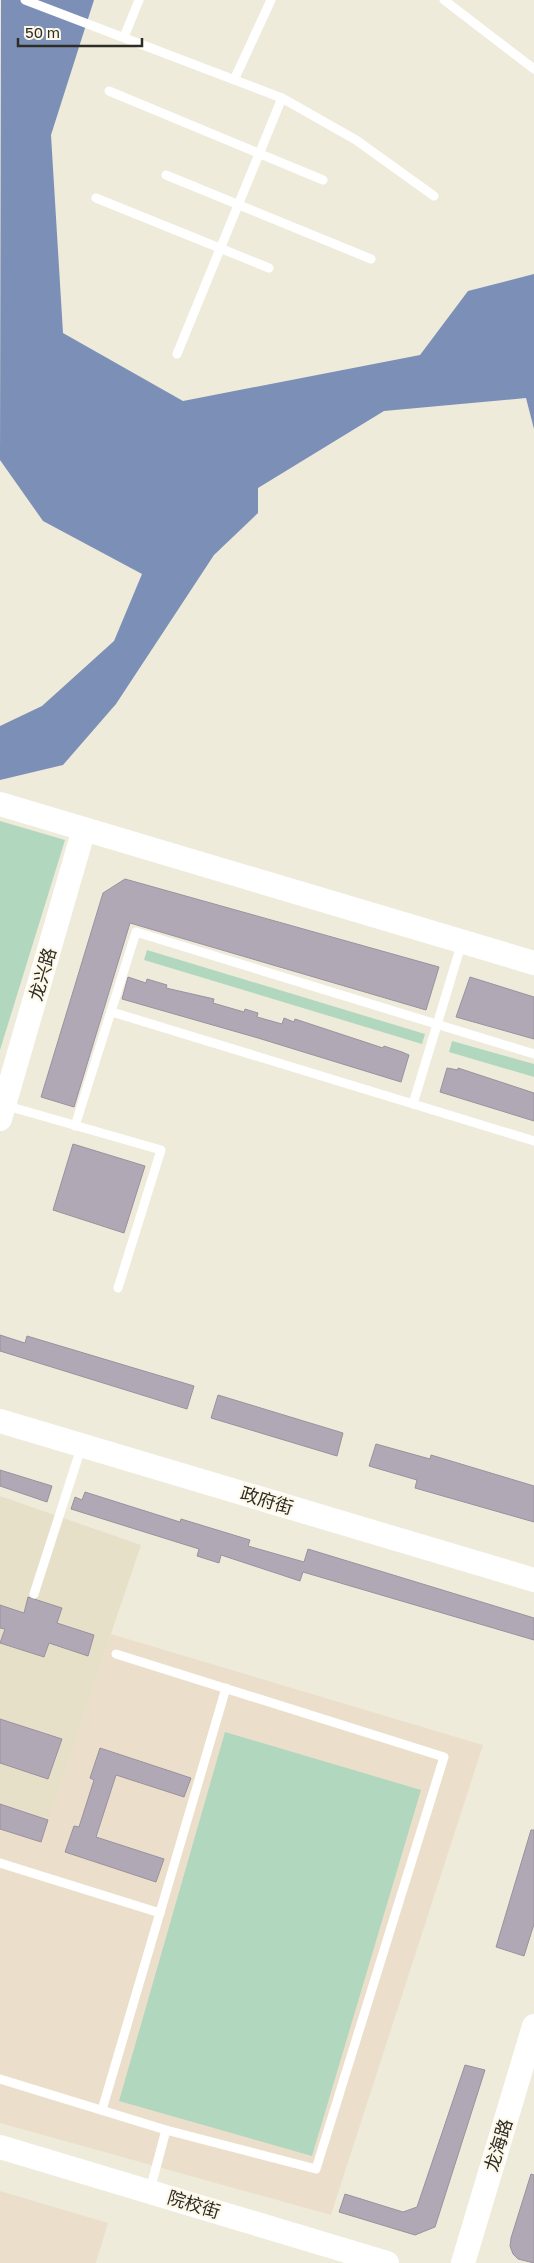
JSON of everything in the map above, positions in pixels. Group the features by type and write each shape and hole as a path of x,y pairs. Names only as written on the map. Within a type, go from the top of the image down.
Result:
{"street":[{"path":"0,804 534,963"},
{"name":"龙兴路","path":"2,1112 84,828"},
{"name":"政府街","path":"0,1421 534,1580"},
{"name":"龙海路","path":"462,2263 534,2026"},
{"name":"院校街","path":"0,2147 387,2263"}],"lane":[{"path":"25,0 282,98 356,140 434,196"},
{"path":"124,38 140,0"},
{"path":"234,80 271,0"},
{"path":"444,0 534,69"},
{"path":"109,91 323,180"},
{"path":"177,354 282,98"},
{"path":"166,174 371,259"},
{"path":"96,198 269,268"},
{"path":"75,1126 136,932 534,1054"},
{"path":"413,1104 462,942"},
{"path":"112,1012 534,1141"},
{"path":"2,1112 75,1126 161,1150 118,1288"},
{"path":"34,1594 82,1445"},
{"path":"0,2080 166,2130 316,2169 444,1757 116,1654"},
{"path":"102,2110 226,1688"},
{"path":"0,1863 160,1913"},
{"path":"150,2191 166,2130"}],"shaded area":[{"path":"0,1496 141,1545 48,1820 0,1804"},
{"path":"111,1634 483,1745 331,2215 0,2123 0,1804 48,1819"},
{"path":"0,2191 108,2223 96,2263 0,2263"}],"green space":[{"path":"0,821 65,840 0,1050"},
{"path":"147,950 425,1034 422,1044 144,960"},
{"path":"452,1041 534,1064 534,1077 449,1052"},
{"path":"225,1732 421,1790 312,2156 119,2101"}],"water":[{"path":"1,0 94,0 51,135 63,333 183,401 420,355 468,291 534,274 534,429 526,398 384,411 258,488 258,513 214,555 116,704 63,765 0,780 0,726 42,706 114,641 142,574 43,521 0,460"}],"building":[{"path":"125,879 439,967 426,1010 130,923 74,1107 41,1097 103,893"},
{"path":"128,977 146,983 147,979 167,985 166,988 214,999 213,1003 244,1012 245,1009 258,1013 257,1017 282,1024 284,1018 294,1022 295,1019 383,1048 384,1046 402,1052 409,1055 401,1082 122,999"},
{"path":"470,977 534,997 534,1039 456,1017"},
{"path":"447,1068 458,1070 458,1068 534,1093 534,1121 440,1092"},
{"path":"73,1144 145,1166 124,1233 53,1210"},
{"path":"0,1335 25,1343 27,1336 194,1386 187,1409 0,1351"},
{"path":"218,1395 343,1433 337,1456 211,1418"},
{"path":"376,1444 430,1459 431,1455 534,1486 534,1522 415,1488 417,1480 369,1466"},
{"path":"0,1470 52,1486 47,1502 0,1486"},
{"path":"85,1492 180,1522 181,1519 250,1540 248,1546 304,1562 308,1549 534,1618 534,1640 303,1572 300,1581 221,1555 219,1563 197,1556 199,1549 71,1509 75,1497 82,1500"},
{"path":"28,1597 62,1608 57,1623 94,1635 88,1656 49,1643 44,1657 0,1643 5,1629 0,1628 0,1605 24,1613"},
{"path":"0,1719 62,1739 48,1779 0,1763"},
{"path":"100,1748 191,1778 184,1797 116,1775 96,1837 164,1859 156,1882 65,1852 74,1826 79,1827 94,1780 90,1778"},
{"path":"0,1804 48,1820 41,1842 0,1829"},
{"path":"531,1830 534,1830 534,1924 524,1956 496,1947"},
{"path":"465,2065 485,2070 435,2227 415,2235 339,2212 345,2194 403,2212 417,2207"},
{"path":"531,2174 534,2175 534,2263 518,2259 513,2254 510,2246"}]}
